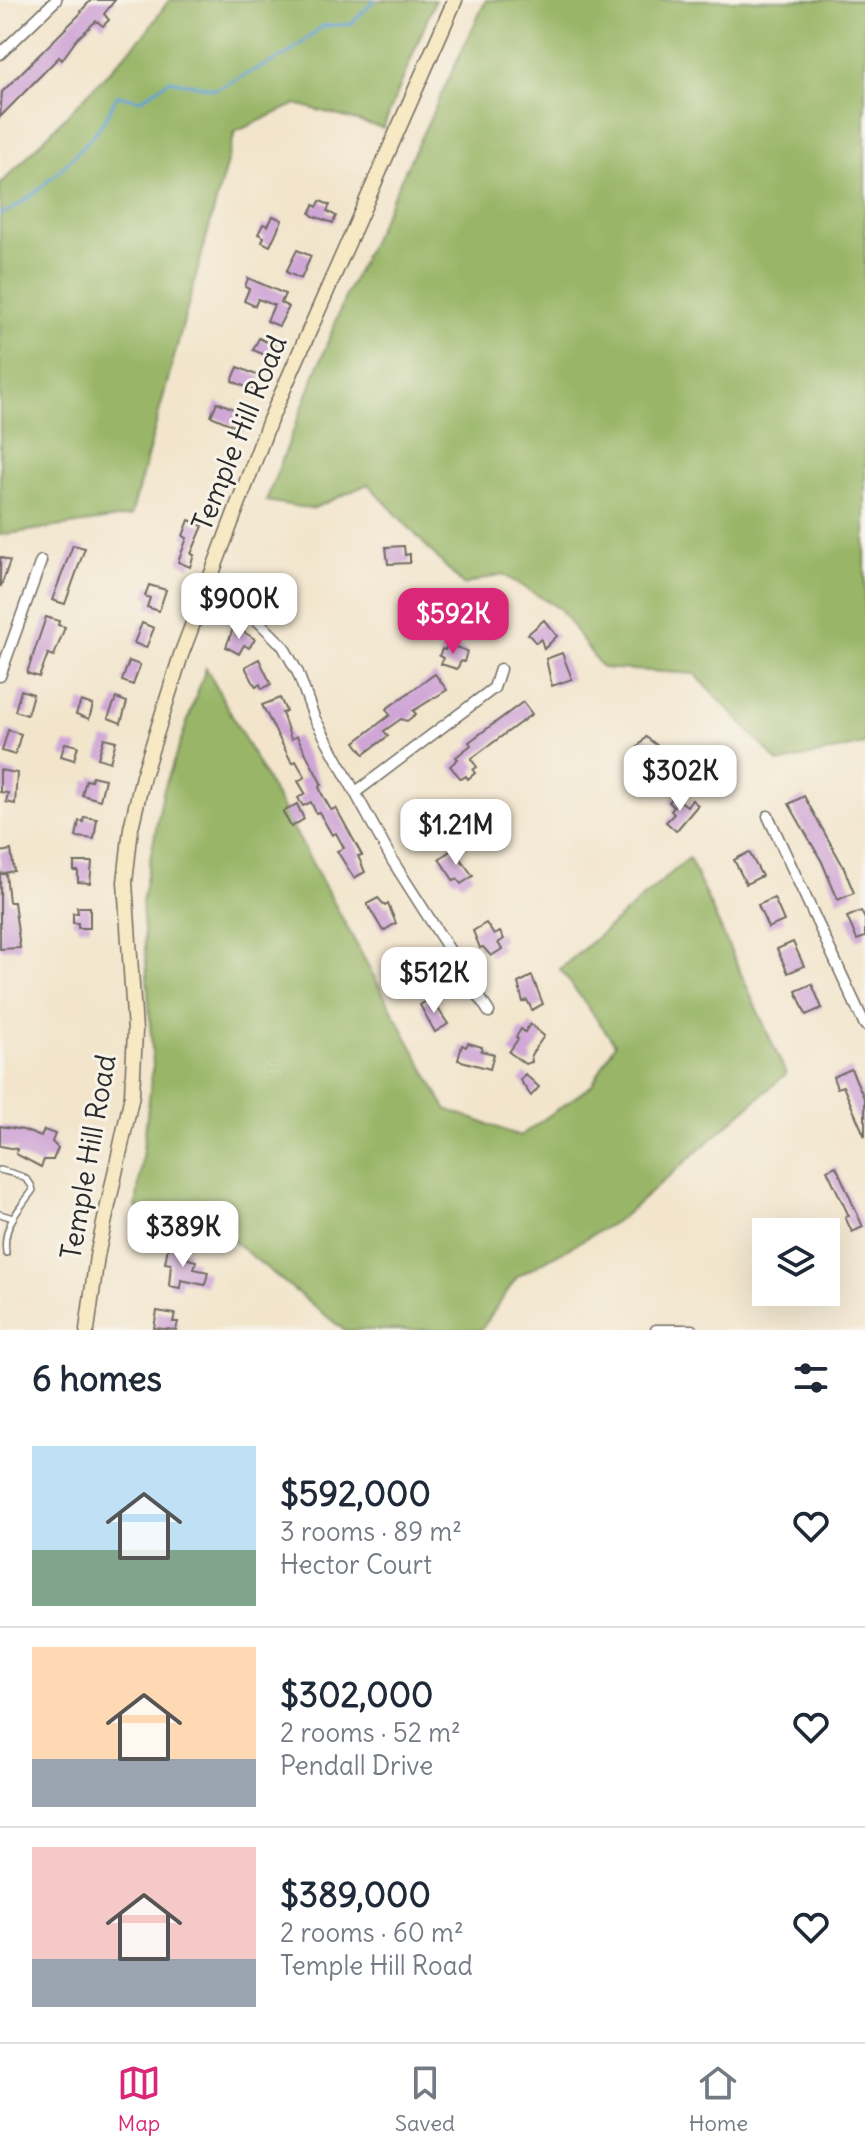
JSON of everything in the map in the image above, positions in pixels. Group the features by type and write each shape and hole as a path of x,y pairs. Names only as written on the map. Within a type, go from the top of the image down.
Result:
{"main road":[{"name":"Temple Hill Road","path":"87,1330 97,1256 132,1095 135,1031 125,882 131,828 152,741 270,420 455,0"}],"street":[{"path":"0,54 56,0"},
{"path":"0,676 3,655 41,561"},
{"path":"205,591 254,617 283,646 298,673 314,717 392,860 489,1012"},
{"path":"356,792 494,688 500,669"},
{"path":"768,816 865,1025"},
{"path":"656,1330 692,1330"}],"lane":[{"path":"0,1170 24,1177 33,1190 13,1218 2,1242 6,1253"},
{"path":"0,1214 13,1218"}],"green space":[{"path":"169,0 435,0 383,128 296,104 235,132 131,516 0,535 0,185 145,34"},
{"path":"486,0 865,0 865,744 779,763 695,674 602,668 560,609 502,574 463,585 368,484 312,509 266,501 346,295"},
{"path":"206,668 446,1109 520,1136 592,1085 615,1044 560,969 689,858 786,1074 620,1219 517,1277 481,1330 344,1330 228,1237 136,1208 153,1065 142,901 163,792"}],"building":[{"path":"91,0 115,0 104,14 109,20 103,26 96,21 77,39 62,60 59,57 0,117 2,92"},
{"path":"320,201 330,205 327,211 336,216 333,223 310,213"},
{"path":"273,216 282,220 270,246 262,242 264,237 258,234 263,224 268,226"},
{"path":"297,250 311,256 301,279 286,272"},
{"path":"248,278 285,294 281,303 289,307 279,326 267,321 274,305 258,299 255,306 244,301 249,289 245,287"},
{"path":"259,338 275,346 270,357 253,350"},
{"path":"238,367 261,377 255,391 232,381"},
{"path":"217,402 245,413 239,428 211,416"},
{"path":"189,520 203,526 191,554 194,555 190,567 178,562 187,538 183,536"},
{"path":"73,545 85,548 65,604 52,600"},
{"path":"404,546 405,555 410,554 410,563 388,564 386,547"},
{"path":"0,557 10,561 1,586 0,585"},
{"path":"149,585 166,590 159,611 147,607 150,598 145,596"},
{"path":"496,612 501,627 473,638 467,622"},
{"path":"46,617 59,621 58,625 65,627 54,656 48,654 39,677 27,673"},
{"path":"544,620 557,636 544,649 541,639 536,643 528,634"},
{"path":"142,623 154,628 146,648 134,643"},
{"path":"234,626 255,639 249,648 244,645 239,654 226,647"},
{"path":"448,644 467,651 464,662 461,661 457,669 441,664 443,658 439,656"},
{"path":"562,653 572,679 552,686 546,659"},
{"path":"259,659 271,684 262,689 260,684 256,687 246,669"},
{"path":"129,661 140,665 133,685 122,681"},
{"path":"435,674 447,690 413,711 416,714 407,721 401,719 384,731 388,736 364,754 355,742 390,715 386,709"},
{"path":"21,690 33,694 27,715 15,711"},
{"path":"116,698 127,702 121,723 108,718"},
{"path":"280,698 286,711 282,713 291,739 297,736 322,785 319,787 323,796 331,810 336,808 362,855 358,856 365,872 354,878 337,851 344,848 336,833 332,835 311,802 303,806 298,798 305,793 298,781 305,777 296,761 292,763 262,705"},
{"path":"81,701 93,705 89,719 76,714"},
{"path":"523,702 532,714 471,759 477,767 473,770 475,773 468,779 466,776 461,779 450,766 458,759 456,757 471,745 469,742"},
{"path":"8,730 21,734 15,755 2,751"},
{"path":"646,737 659,747 647,762 634,752"},
{"path":"104,738 116,741 110,762 98,758"},
{"path":"65,743 78,746 74,760 61,756"},
{"path":"0,770 17,773 15,804 6,802 8,793 0,792"},
{"path":"92,776 105,779 100,800 82,795 86,780 91,781"},
{"path":"674,796 687,806 692,800 698,805 676,831 666,822 674,814 671,811 674,807 669,802"},
{"path":"804,796 843,866 854,893 838,900 822,862 789,804"},
{"path":"297,804 304,819 291,827 283,812"},
{"path":"426,810 435,823 425,830 415,817"},
{"path":"84,817 97,819 94,839 76,837 79,821 83,822"},
{"path":"453,849 473,876 461,884 457,879 454,881 439,859"},
{"path":"11,850 14,871 0,874 0,852"},
{"path":"749,852 762,876 746,884 734,860"},
{"path":"74,862 92,862 90,883 78,882"},
{"path":"0,874 6,874 9,902 14,902 20,948 0,949"},
{"path":"378,898 385,906 388,904 396,923 383,931 367,904"},
{"path":"774,898 784,921 768,928 758,905"},
{"path":"77,907 90,907 90,928 78,928 78,923 73,923 73,913 78,913"},
{"path":"861,911 865,919 865,937 857,940 847,917"},
{"path":"486,923 494,935 500,932 504,939 498,943 502,949 491,956 483,947 480,948 473,931"},
{"path":"793,942 804,966 788,973 777,949"},
{"path":"412,951 420,958 425,970 412,979 399,959"},
{"path":"532,976 543,1004 532,1010 527,1000 523,1002 518,983"},
{"path":"812,984 822,1008 806,1015 796,991"},
{"path":"431,998 448,1024 435,1032 420,1005"},
{"path":"530,1024 544,1036 531,1055 532,1062 525,1064 509,1052 521,1029 525,1032"},
{"path":"468,1043 494,1054 490,1069 458,1060 462,1045 466,1047"},
{"path":"851,1069 865,1100 865,1137 843,1086 837,1088 833,1077"},
{"path":"525,1074 539,1087 531,1096 520,1080"},
{"path":"0,1126 41,1137 44,1130 55,1134 52,1142 58,1148 53,1160 44,1160 41,1167 16,1154 17,1149 0,1146"},
{"path":"836,1166 863,1227 852,1232 845,1217 849,1216 827,1170"},
{"path":"168,1247 189,1251 188,1259 196,1261 194,1269 208,1272 205,1285 181,1280 180,1288 169,1286 171,1264 165,1263"},
{"path":"157,1311 175,1314 173,1322 178,1322 176,1330 154,1328"}],"waterway":[{"path":"0,214 25,200 73,157 99,128 118,95 140,100 170,80 216,89 288,54 323,26 351,24 375,0"}]}
